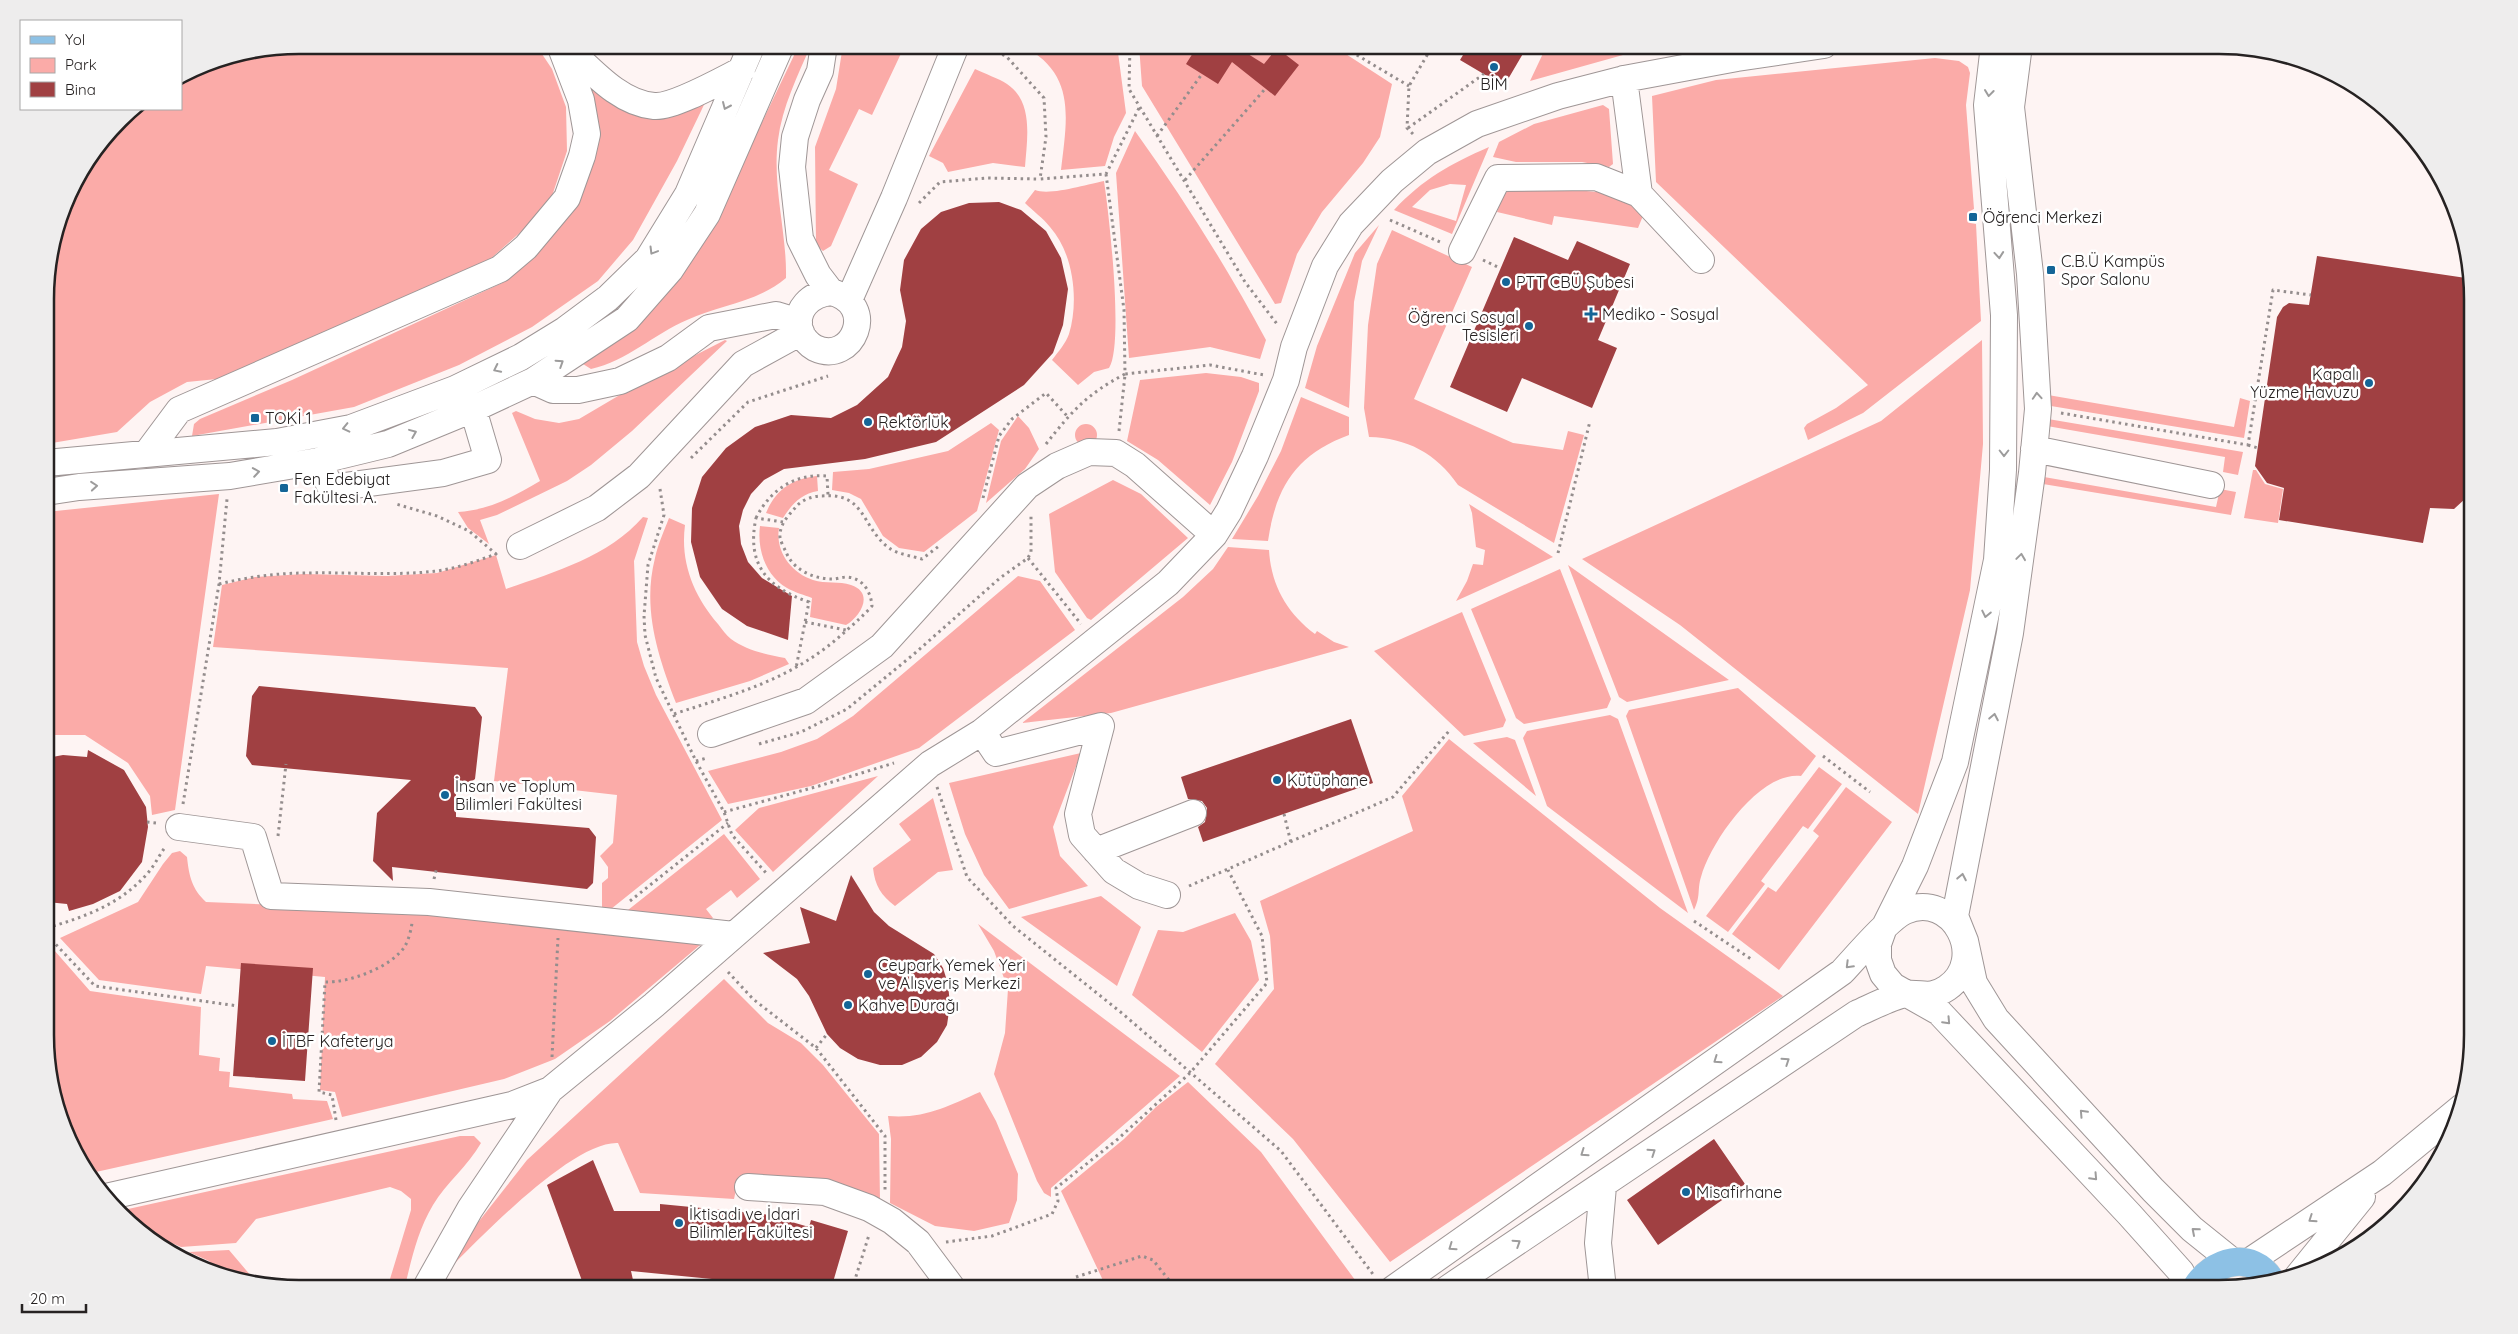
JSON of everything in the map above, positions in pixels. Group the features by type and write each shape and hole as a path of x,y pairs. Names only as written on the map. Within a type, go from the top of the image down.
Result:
{"main road":[{"path":"2202,1280 2210,1270 2240,1262 2259,1269 2266,1276"}],"street":[{"path":"147,453 179,410 500,269 526,247 567,198 582,156 587,134 581,100 563,54"},
{"path":"574,54 621,95 633,101 656,107 704,90 744,54"},
{"path":"54,462 277,442 351,428 455,389 521,357 565,330 608,298 648,259 688,194 745,54"},
{"path":"54,491 79,487 230,476 318,461 388,444 473,409 533,381 628,319 670,270 707,214 778,54"},
{"path":"823,54 820,71 807,100 795,137 792,167 800,239 818,274 855,309 857,324 852,338 846,345 829,351 820,350 805,340 800,327 800,313 811,298 840,296"},
{"path":"840,296 894,198 952,54"},
{"path":"430,1280 470,1209 550,1090 712,955 930,764 982,732 1096,643 1168,583 1214,535 1229,511 1255,456 1286,380 1294,347 1325,266 1351,224 1392,181 1427,152 1476,124 1558,96 1624,79 1764,54"},
{"path":"1993,54 1987,105 2004,315 2004,470 1997,560 1955,762 1915,866 1883,930 1878,944 1878,960 1884,974 1893,986 1939,1012 2156,1244 2181,1272 2184,1280"},
{"path":"2018,54 2011,107 2030,274 2038,409 2010,633 1955,916 1965,940 1974,984 1996,1019 2153,1190 2192,1229 2240,1262 2382,1173 2450,1117"},
{"path":"1624,79 1639,194"},
{"path":"1452,246 1498,178 1596,177 1639,194 1701,260"},
{"path":"533,381 553,390 578,390 620,381 668,358 709,328 776,315 800,327"},
{"path":"520,546 597,508 639,476 743,364 800,327"},
{"path":"318,461 331,488 443,473 488,460 473,409"},
{"path":"2034,449 2211,485"},
{"path":"712,734 806,701 882,646 1027,486 1057,466 1089,452 1116,453 1135,465 1214,535"},
{"path":"982,732 996,753 1101,726 1078,814 1082,836 1114,871 1139,886 1167,895"},
{"path":"1096,851 1193,813"},
{"path":"179,827 253,837 271,896 429,902 734,935"},
{"path":"1392,1280 1842,972 1893,918 1906,910 1920,907 1935,909 1949,916 1959,927 1965,940 1966,954 1963,968 1956,980 1946,989 1934,994 1920,996 1907,994 1856,1014 1461,1280"},
{"path":"114,1195 512,1104 550,1090"},
{"path":"2307,1264 2382,1173"},
{"path":"1602,1280 1598,1243 1603,1186"},
{"path":"748,1187 825,1192 880,1214 918,1242 946,1280"}],"path":[{"path":"1001,54 1006,56 1044,98 1046,137 1040,179"},
{"path":"1130,54 1129,89 1245,282 1294,347"},
{"path":"1355,54 1409,86"},
{"path":"1427,152 1407,128 1409,86 1428,54"},
{"path":"1158,136 1202,74"},
{"path":"1407,128 1484,74"},
{"path":"1184,180 1266,89"},
{"path":"1116,453 1125,374 1124,310 1106,174 1140,106"},
{"path":"916,206 940,182 987,178 1040,179 1106,174"},
{"path":"1390,220 1452,246"},
{"path":"2248,446 2273,290 2311,295"},
{"path":"1041,452 1079,403 1106,384 1125,374 1210,365 1286,380"},
{"path":"687,462 748,402 830,376"},
{"path":"981,504 999,436 1012,419 1046,393 1068,417"},
{"path":"2038,409 2258,448"},
{"path":"1558,553 1590,421"},
{"path":"54,926 112,904 146,875 179,827 219,584 230,476"},
{"path":"796,669 810,602 791,596 773,585 759,564 754,550 756,518 762,506 772,494 788,482 810,477 827,476 828,495"},
{"path":"660,488 664,515 648,565 645,634 656,678 696,761 724,812 732,835 783,892"},
{"path":"674,714 756,688 796,669 832,645 872,606 871,597 859,580 847,577 833,579 813,576 797,568 788,558 780,538 783,522 799,503 815,496 828,495 847,498 858,506 890,549 922,558 942,543"},
{"path":"219,584 254,576 296,573 390,574 438,571 469,564 496,554 469,531 438,516 395,504"},
{"path":"756,518 783,522"},
{"path":"1028,558 1096,643"},
{"path":"805,622 847,630"},
{"path":"1167,895 1393,797 1449,732"},
{"path":"1822,756 1870,792"},
{"path":"724,812 819,786 906,759 930,764 967,877 1013,926 1123,1014 1281,1151 1381,1280"},
{"path":"278,839 286,764"},
{"path":"1284,814 1291,842"},
{"path":"606,920 728,823"},
{"path":"918,1242 941,1242 992,1236 1052,1214 1058,1201 1056,1188 1118,1139 1190,1073 1267,983 1262,936 1228,870"},
{"path":"340,1144 332,1096 319,1092 325,982 354,979 398,954 406,946 411,930 414,902"},
{"path":"550,1090 559,915"},
{"path":"1694,922 1751,959"},
{"path":"54,942 95,986 238,1006"},
{"path":"712,955 753,999 816,1048 885,1136 885,1204 874,1221 855,1280"},
{"path":"816,1048 827,1034"},
{"path":"1076,1278 1142,1256 1152,1260 1169,1280"}],"green space":[{"path":"283,54 542,54 552,69 566,107 567,151 552,196 523,230 488,261 237,377 187,382 150,402 117,432 54,443 54,283 58,251 72,205 87,176 104,150 137,115 143,110 182,110 182,84 205,72 251,58"},
{"path":"795,54 807,54 791,91 783,115 778,140 778,192 786,261 786,278 763,293 687,320 617,360 591,369 583,364 623,334 706,239"},
{"path":"842,54 901,54 872,115 859,109 829,170 858,184 831,246 823,251 816,245 815,147 836,89"},
{"path":"1036,54 1118,54 1126,113 1114,137 1105,166 1061,170 1066,115 1064,99 1060,83 1052,69"},
{"path":"1140,54 1346,54 1392,84 1380,137 1363,163 1322,212 1297,254 1281,303 1275,304 1142,86"},
{"path":"1543,54 1627,54 1530,81"},
{"path":"1935,58 1959,61 1968,67 1970,73 1966,105 1974,209 1970,211 1970,223 1976,224 1981,321 1863,413 1808,440 1804,428 1807,424 1836,408 1868,385 1656,182 1652,96 1716,80"},
{"path":"579,69 652,108 714,84 677,161 633,240 598,281 532,327 459,365 354,407 192,436 194,424 200,419 292,380 502,283 554,234 579,188"},
{"path":"975,69 1007,84 1016,92 1021,101 1027,122 1025,167 993,163 948,172 943,163 929,156"},
{"path":"1603,105 1609,109 1613,164 1609,167 1582,162 1516,162 1493,157 1499,142 1534,124"},
{"path":"1135,131 1204,233 1266,340 1260,359 1210,347 1129,358 1116,173"},
{"path":"1489,147 1452,234 1394,210 1416,189 1438,173","holes":["1450,184 1466,185 1456,221 1412,207 1430,190"]},
{"path":"1104,181 1114,278 1115,334 1113,355 1109,368 1094,372 1078,385 1052,360 1068,337 1072,321 1074,293 1069,264 1058,238 1047,224 1025,203 1035,190 1059,191"},
{"path":"1576,190 1607,193 1645,211 1638,228 1554,216 1552,225 1497,212 1503,195 1508,191"},
{"path":"1379,225 1362,261 1354,302 1349,408 1305,388 1317,346 1355,253"},
{"path":"1392,230 1472,267 1414,399 1513,443 1563,450 1568,431 1584,435 1554,543 1458,485 1440,464 1420,449 1396,440 1369,437 1364,408 1368,325 1377,264"},
{"path":"725,340 727,341 632,431 591,465 567,481 497,515 480,520 489,544 468,528 458,512 490,506 540,481 512,413 516,411 535,419 559,423 579,419 635,386"},
{"path":"1982,340 1983,444 1970,590 1918,814 1680,625 1582,559 1881,421"},
{"path":"1206,373 1241,377 1259,383 1259,391 1232,462 1210,505 1158,460 1127,441 1140,380"},
{"path":"2048,395 2234,427 2240,398 2250,401 2244,438 2045,405"},
{"path":"1301,397 1349,417 1349,435 1316,452 1292,474 1283,488 1277,504 1268,541 1232,539 1258,496 1281,451"},
{"path":"1018,416 1029,428 1039,449 1025,469 986,503 1001,441"},
{"path":"2048,419 2243,452 2238,475 2223,472 2225,457 2047,426"},
{"path":"991,423 999,430 977,511 924,552 899,548 883,536 861,499 849,493 832,490 833,472 869,469 948,451"},
{"path":"1086,424 1094,427 1097,435 1094,443 1086,446 1078,443 1075,435 1078,427"},
{"path":"2253,470 2256,470 2265,484 2283,489 2278,523 2244,518"},
{"path":"817,476 818,491 812,492 798,500 783,518 766,513 775,498 786,487 808,477"},
{"path":"2044,477 2216,507 2220,489 2236,492 2231,515 2043,484"},
{"path":"1113,480 1141,494 1188,538 1091,620 1087,618 1055,572 1049,514"},
{"path":"219,494 175,810 152,815 150,796 128,763 85,735 54,735 54,511"},
{"path":"1469,504 1553,557 1456,601 1467,581 1473,564 1483,565 1485,550 1476,547 1472,513"},
{"path":"643,517 648,518 634,561 637,642 644,666 656,695 722,820 611,909 602,907 602,883 608,878 608,867 600,856 613,843 617,795 494,781 508,668 213,647 222,585 255,577 304,574 387,576 437,573 496,555 506,589 579,562 597,553 614,543"},
{"path":"669,518 685,525 685,553 691,578 702,602 724,632 743,646 764,654 785,658 789,664 750,681 676,703 658,650 651,614 650,596 655,558"},
{"path":"760,526 779,528 778,537 782,553 792,567 805,577 823,582 851,585 858,589 864,599 863,605 856,616 846,625 810,617 812,598 779,583 768,569 761,552"},
{"path":"1228,547 1269,550 1270,563 1277,586 1296,617 1315,634 1317,631 1334,642 1349,647 1111,713 1022,723 1183,597 1213,569"},
{"path":"1568,565 1729,680 1627,702 1619,697"},
{"path":"1560,569 1611,699 1607,708 1524,724 1516,718 1471,609"},
{"path":"1018,576 1040,581 1075,630 919,748 811,786 728,804 708,771 781,752 817,739 853,716"},
{"path":"1462,612 1506,720 1503,727 1464,736 1374,651"},
{"path":"1738,688 1816,756 1801,776 1785,777 1769,785 1754,796 1739,811 1715,845 1706,862 1694,910 1626,716 1629,710"},
{"path":"1610,715 1618,719 1688,913 1547,806 1523,738 1527,731"},
{"path":"1507,737 1515,740 1536,796 1473,743"},
{"path":"1449,739 1660,908 1783,996 1390,1262 1293,1139 1215,1064 1274,989 1270,936 1260,901 1413,831 1402,796"},
{"path":"1081,753 1053,827 1060,856 1088,886 1009,909 984,875 965,834 949,783"},
{"path":"1819,767 1842,784 1808,829 1803,826 1761,881 1765,884 1728,932 1706,916"},
{"path":"878,776 773,872 735,830 759,808"},
{"path":"1846,787 1892,822 1779,970 1732,934 1768,887 1776,892 1819,836 1813,831"},
{"path":"933,798 953,870 938,872 895,906 879,890 873,868 911,840 899,824"},
{"path":"724,834 760,879 737,898 731,890 706,909 713,918 708,922 628,910"},
{"path":"180,851 187,857 194,887 206,902 419,911 706,940 610,1021 555,1059 504,1079 342,1117 335,1092 320,1090 325,977 206,966 201,994 99,980 60,938 138,902 172,853"},
{"path":"1101,896 1141,927 1117,986 1021,917"},
{"path":"1235,913 1251,941 1259,980 1202,1052 1132,995 1158,930 1183,932"},
{"path":"978,924 1180,1076 1051,1188 1051,1197 1044,1193 1037,1181 994,1074 1005,1033 1008,989 994,951"},
{"path":"54,950 90,991 201,1007 199,1055 220,1058 219,1071 230,1072 229,1087 292,1094 293,1099 327,1101 333,1119 96,1172 72,1129 58,1083 54,1051"},
{"path":"724,979 768,1023 801,1043 823,1065 879,1134 880,1201 831,1187 739,1176 734,1199 640,1193 618,1143 600,1146 555,1172 487,1231 455,1263 450,1258 527,1160"},
{"path":"1188,1082 1261,1152 1355,1280 1103,1280 1061,1191 1124,1139 1156,1107"},
{"path":"980,1092 996,1121 1018,1174 1017,1200 1009,1223 974,1231 935,1226 890,1203 891,1139 888,1116 925,1113 947,1107"},
{"path":"460,1136 474,1136 481,1143 438,1197 428,1214 416,1244 407,1280 390,1279 411,1210 411,1199 401,1191 390,1187 256,1219 236,1243 181,1247 166,1241 150,1230 127,1209"},
{"path":"229,1250 251,1276 212,1264 209,1261 189,1252"}],"building":[{"path":"1192,54 1248,54 1264,64 1272,54 1285,54 1299,65 1275,96 1232,62 1218,84 1186,64"},
{"name":"BİM","path":"1464,54 1523,54 1504,86 1460,60"},
{"name":"Rektörlük","path":"999,202 1021,210 1046,231 1061,258 1068,289 1063,325 1053,353 1024,385 936,442 865,459 784,469 764,480 751,494 743,510 739,526 741,544 748,562 762,578 792,596 788,640 747,626 722,609 700,577 691,542 692,508 702,477 726,448 755,427 791,415 831,418 857,405 888,377 902,347 906,321 900,290 904,260 921,229 941,212 969,203"},
{"name":"Öğrenci Sosyal Tesisleri","path":"1514,237 1568,260 1577,241 1630,264 1598,340 1617,348 1592,408 1522,378 1507,412 1450,387"},
{"name":"Kapalı Yüzme Havuzu","path":"2317,256 2463,278 2464,500 2454,509 2430,508 2423,543 2279,520 2284,488 2267,483 2255,466 2277,317 2283,307 2289,303 2309,305"},
{"name":"İnsan ve Toplum Bilimleri Fakültesi","path":"259,686 475,707 482,717 475,779 456,793 456,817 589,828 596,837 593,883 587,889 392,867 393,881 373,861 377,813 411,780 252,765 246,756 252,696"},
{"name":"Kütüphane","path":"1351,719 1373,783 1203,842 1198,827 1205,822 1207,808 1202,801 1188,799 1181,777"},
{"path":"88,750 124,770 146,807 148,827 142,862 120,891 93,904 69,911 67,904 54,903 54,757 63,755 87,757"},
{"name":"Ceypark Yemek Yeri ve Alışveriş Merkezi","path":"851,875 874,912 889,926 934,954 943,968 948,984 950,1005 947,1025 937,1042 921,1057 902,1065 880,1065 858,1059 840,1048 827,1034 809,996 797,979 763,953 810,943 800,907 836,921"},
{"name":"İTBF Kafeterya","path":"241,963 313,968 305,1081 233,1076"},
{"name":"Misafirhane","path":"1714,1139 1745,1184 1658,1245 1627,1200"},
{"name":"İktisadi ve İdari Bilimler Fakültesi","path":"593,1160 614,1211 660,1211 660,1204 764,1214 809,1227 811,1220 848,1231 834,1280 722,1280 631,1271 633,1280 582,1280 547,1185"}],"place":[{"name":"BİM","path":"1494,67"},
{"name":"Öğrenci Merkezi","path":"1973,217"},
{"name":"C.B.Ü Kampüs Spor Salonu","path":"2051,270"},
{"name":"PTT CBÜ Şubesi","path":"1506,282"},
{"name":"Mediko - Sosyal","path":"1591,314"},
{"name":"Öğrenci Sosyal Tesisleri","path":"1529,326"},
{"name":"Kapalı Yüzme Havuzu","path":"2369,383"},
{"name":"TOKİ 1","path":"255,418"},
{"name":"Rektörlük","path":"868,422"},
{"name":"Fen Edebiyat Fakültesi A.","path":"284,488"},
{"name":"Kütüphane","path":"1277,780"},
{"name":"İnsan ve Toplum Bilimleri Fakültesi","path":"445,795"},
{"name":"Ceypark Yemek Yeri ve Alışveriş Merkezi","path":"868,974"},
{"name":"Kahve Durağı","path":"848,1005"},
{"name":"İTBF Kafeterya","path":"272,1041"},
{"name":"Misafirhane","path":"1686,1192"},
{"name":"İktisadi ve İdari Bilimler Fakültesi","path":"679,1223"}]}
